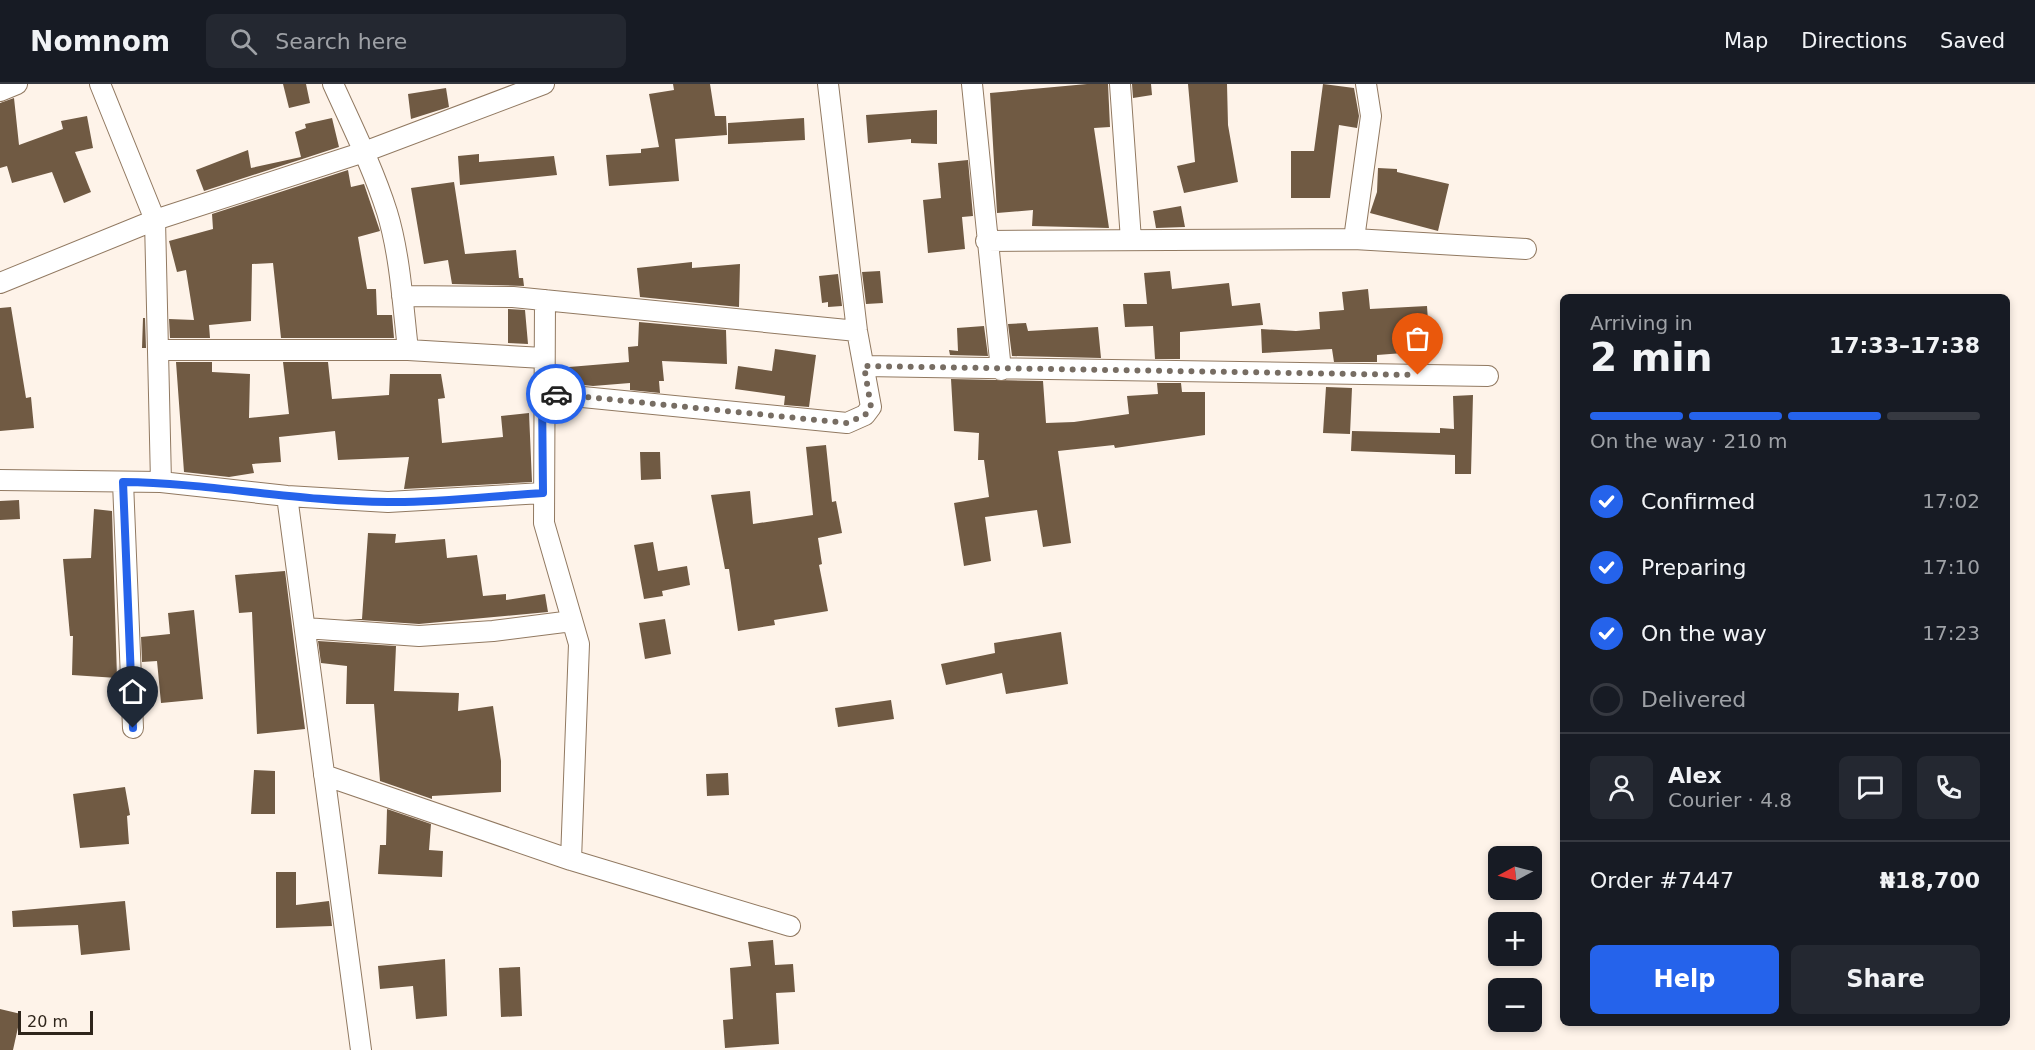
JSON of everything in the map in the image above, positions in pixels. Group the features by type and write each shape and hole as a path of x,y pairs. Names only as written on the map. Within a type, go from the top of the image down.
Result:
{"street":[{"path":"0,91 18,84"},
{"path":"100,84 155,220 161,482"},
{"path":"333,84 364,152 387,214 402,296 408,350"},
{"path":"0,283 155,220 364,152 544,84"},
{"path":"542,393 847,423 865,415 871,407 857,331 828,84"},
{"path":"972,84 986,241 1001,370"},
{"path":"1120,84 1131,240"},
{"path":"1354,239 1371,116 1365,84"},
{"path":"986,241 1354,239 1526,249"},
{"path":"402,296 513,297 857,331"},
{"path":"544,300 542,393 544,523 579,644 571,860"},
{"path":"158,350 408,350 543,358"},
{"path":"864,366 1001,370 1488,376"},
{"path":"0,480 161,482 287,496 388,502 543,493"},
{"path":"123,482 133,728"},
{"path":"287,496 361,1050"},
{"path":"305,628 419,636 493,632 572,621"},
{"path":"324,775 571,860 790,926"}],"building":[{"path":"283,84 306,84 310,103 289,108"},
{"path":"673,84 710,84 715,116 726,116 727,135 675,139 679,181 609,186 606,155 641,153 641,149 659,147 649,94 674,90"},
{"path":"1108,84 1110,127 1094,128 1109,228 1032,226 1033,210 997,213 990,93"},
{"path":"1132,84 1151,84 1152,95 1133,98"},
{"path":"1188,84 1227,84 1228,125 1238,182 1184,193 1177,166 1195,162"},
{"path":"1323,84 1354,88 1359,116 1357,128 1339,125 1330,198 1291,198 1291,151 1314,151"},
{"path":"446,88 449,107 411,119 408,94"},
{"path":"14,98 19,145 63,129 61,121 87,116 93,148 75,152 91,192 64,203 52,172 12,183 7,166 0,168 0,103"},
{"path":"937,110 937,144 911,143 911,139 868,143 866,115"},
{"path":"332,118 339,147 204,191 196,170 248,150 251,168 301,157 295,132 306,128 305,124"},
{"path":"804,118 805,140 728,144 728,123"},
{"path":"479,154 479,162 554,156 557,175 460,185 458,156"},
{"path":"968,160 973,216 962,217 965,249 928,253 923,200 941,198 938,163"},
{"path":"1378,168 1397,169 1397,172 1449,184 1438,231 1370,213 1377,192"},
{"path":"348,170 351,187 364,184 380,231 358,237 367,289 376,289 377,315 392,315 394,338 281,338 273,263 252,264 251,321 209,325 210,338 170,338 169,319 194,320 186,270 177,272 169,241 213,229 212,214"},
{"path":"454,182 465,254 516,250 519,278 523,278 524,286 452,284 448,260 424,264 411,188"},
{"path":"1181,206 1185,227 1156,228 1153,211"},
{"path":"692,262 692,268 740,264 739,307 640,297 637,268"},
{"path":"880,271 883,303 866,304 862,272"},
{"path":"1170,271 1172,289 1229,283 1232,306 1260,303 1263,325 1180,332 1180,359 1155,359 1153,326 1125,327 1123,304 1147,304 1144,273"},
{"path":"838,274 842,306 828,307 828,302 822,303 819,276"},
{"path":"1368,289 1370,309 1427,306 1430,351 1377,355 1377,362 1334,362 1332,349 1262,353 1261,329 1296,331 1320,329 1319,312 1344,310 1342,292"},
{"path":"11,307 26,398 31,397 34,428 0,431 0,308"},
{"path":"508,309 525,310 528,344 508,343"},
{"path":"143,318 145,318 146,348 142,348"},
{"path":"639,322 726,330 727,364 662,361 664,381 659,381 660,393 630,390 630,383 593,386 557,382 557,368 629,362 628,347 638,346"},
{"path":"1026,323 1028,331 1098,327 1101,358 1012,356 1008,324"},
{"path":"984,326 988,356 950,355 949,350 958,351 957,328"},
{"path":"775,349 816,355 809,407 784,405 785,396 735,389 738,366 772,371"},
{"path":"176,362 212,362 212,372 250,374 249,418 289,414 283,362 328,362 332,399 389,395 390,374 441,374 445,398 438,399 442,443 503,437 501,416 529,413 532,482 404,489 409,457 338,460 335,431 279,437 281,462 252,464 254,473 229,477 184,472"},
{"path":"951,379 1043,381 1046,423 1074,422 1129,414 1127,396 1158,394 1157,383 1181,383 1182,392 1205,392 1205,435 1115,448 1114,445 1058,451 1071,543 1043,547 1037,510 985,517 991,561 964,566 954,503 989,497 984,460 978,460 979,433 954,431"},
{"path":"1326,387 1352,388 1350,434 1323,433"},
{"path":"1473,395 1471,474 1455,474 1455,455 1351,451 1352,431 1440,433 1440,428 1454,429 1453,396"},
{"path":"826,445 832,502 836,501 842,533 818,538 822,564 819,565 828,611 774,620 775,625 738,631 729,569 725,569 711,495 750,491 753,524 813,515 806,447"},
{"path":"640,452 660,452 661,479 641,480"},
{"path":"19,500 20,519 0,520 0,501"},
{"path":"94,509 112,511 117,678 72,675 73,636 70,636 63,559 91,558"},
{"path":"368,533 396,534 395,543 445,539 447,558 477,555 483,596 506,594 506,600 545,594 548,612 419,624 345,619 362,619"},
{"path":"653,542 658,571 687,566 690,585 662,591 663,596 644,599 634,545"},
{"path":"285,571 305,729 257,734 252,612 239,613 235,575"},
{"path":"194,610 203,699 161,703 157,661 142,662 141,637 170,634 168,613"},
{"path":"665,619 671,654 645,659 639,623"},
{"path":"1061,632 1068,684 1006,694 1002,673 946,685 941,664 995,653 994,643"},
{"path":"318,641 396,646 394,691 459,693 458,711 493,706 501,761 501,792 432,796 432,799 380,781 374,704 346,704 347,666 321,663"},
{"path":"891,700 894,719 838,727 835,708"},
{"path":"254,770 275,771 275,814 251,814"},
{"path":"728,773 729,795 707,796 706,774"},
{"path":"125,787 130,815 127,816 129,844 80,848 73,794"},
{"path":"387,809 431,824 429,850 443,851 442,877 378,874 380,845 386,845"},
{"path":"276,872 296,872 296,905 329,901 332,926 276,928"},
{"path":"125,901 130,950 81,955 78,925 13,927 12,911"},
{"path":"773,940 775,965 793,964 795,992 776,993 779,1044 725,1048 723,1020 733,1019 730,968 751,966 748,942"},
{"path":"445,959 447,1016 416,1019 413,986 380,989 378,966"},
{"path":"520,967 522,1016 501,1017 499,968"},
{"path":"0,1009 21,1014 13,1050 0,1050"}],"way so far":[{"path":"556,394 847,423 865,415 871,407 864,366 1418,375"}],"route":[{"path":"133,728 123,482 161,482 287,496 388,502 543,493 542,393 556,394"}]}
